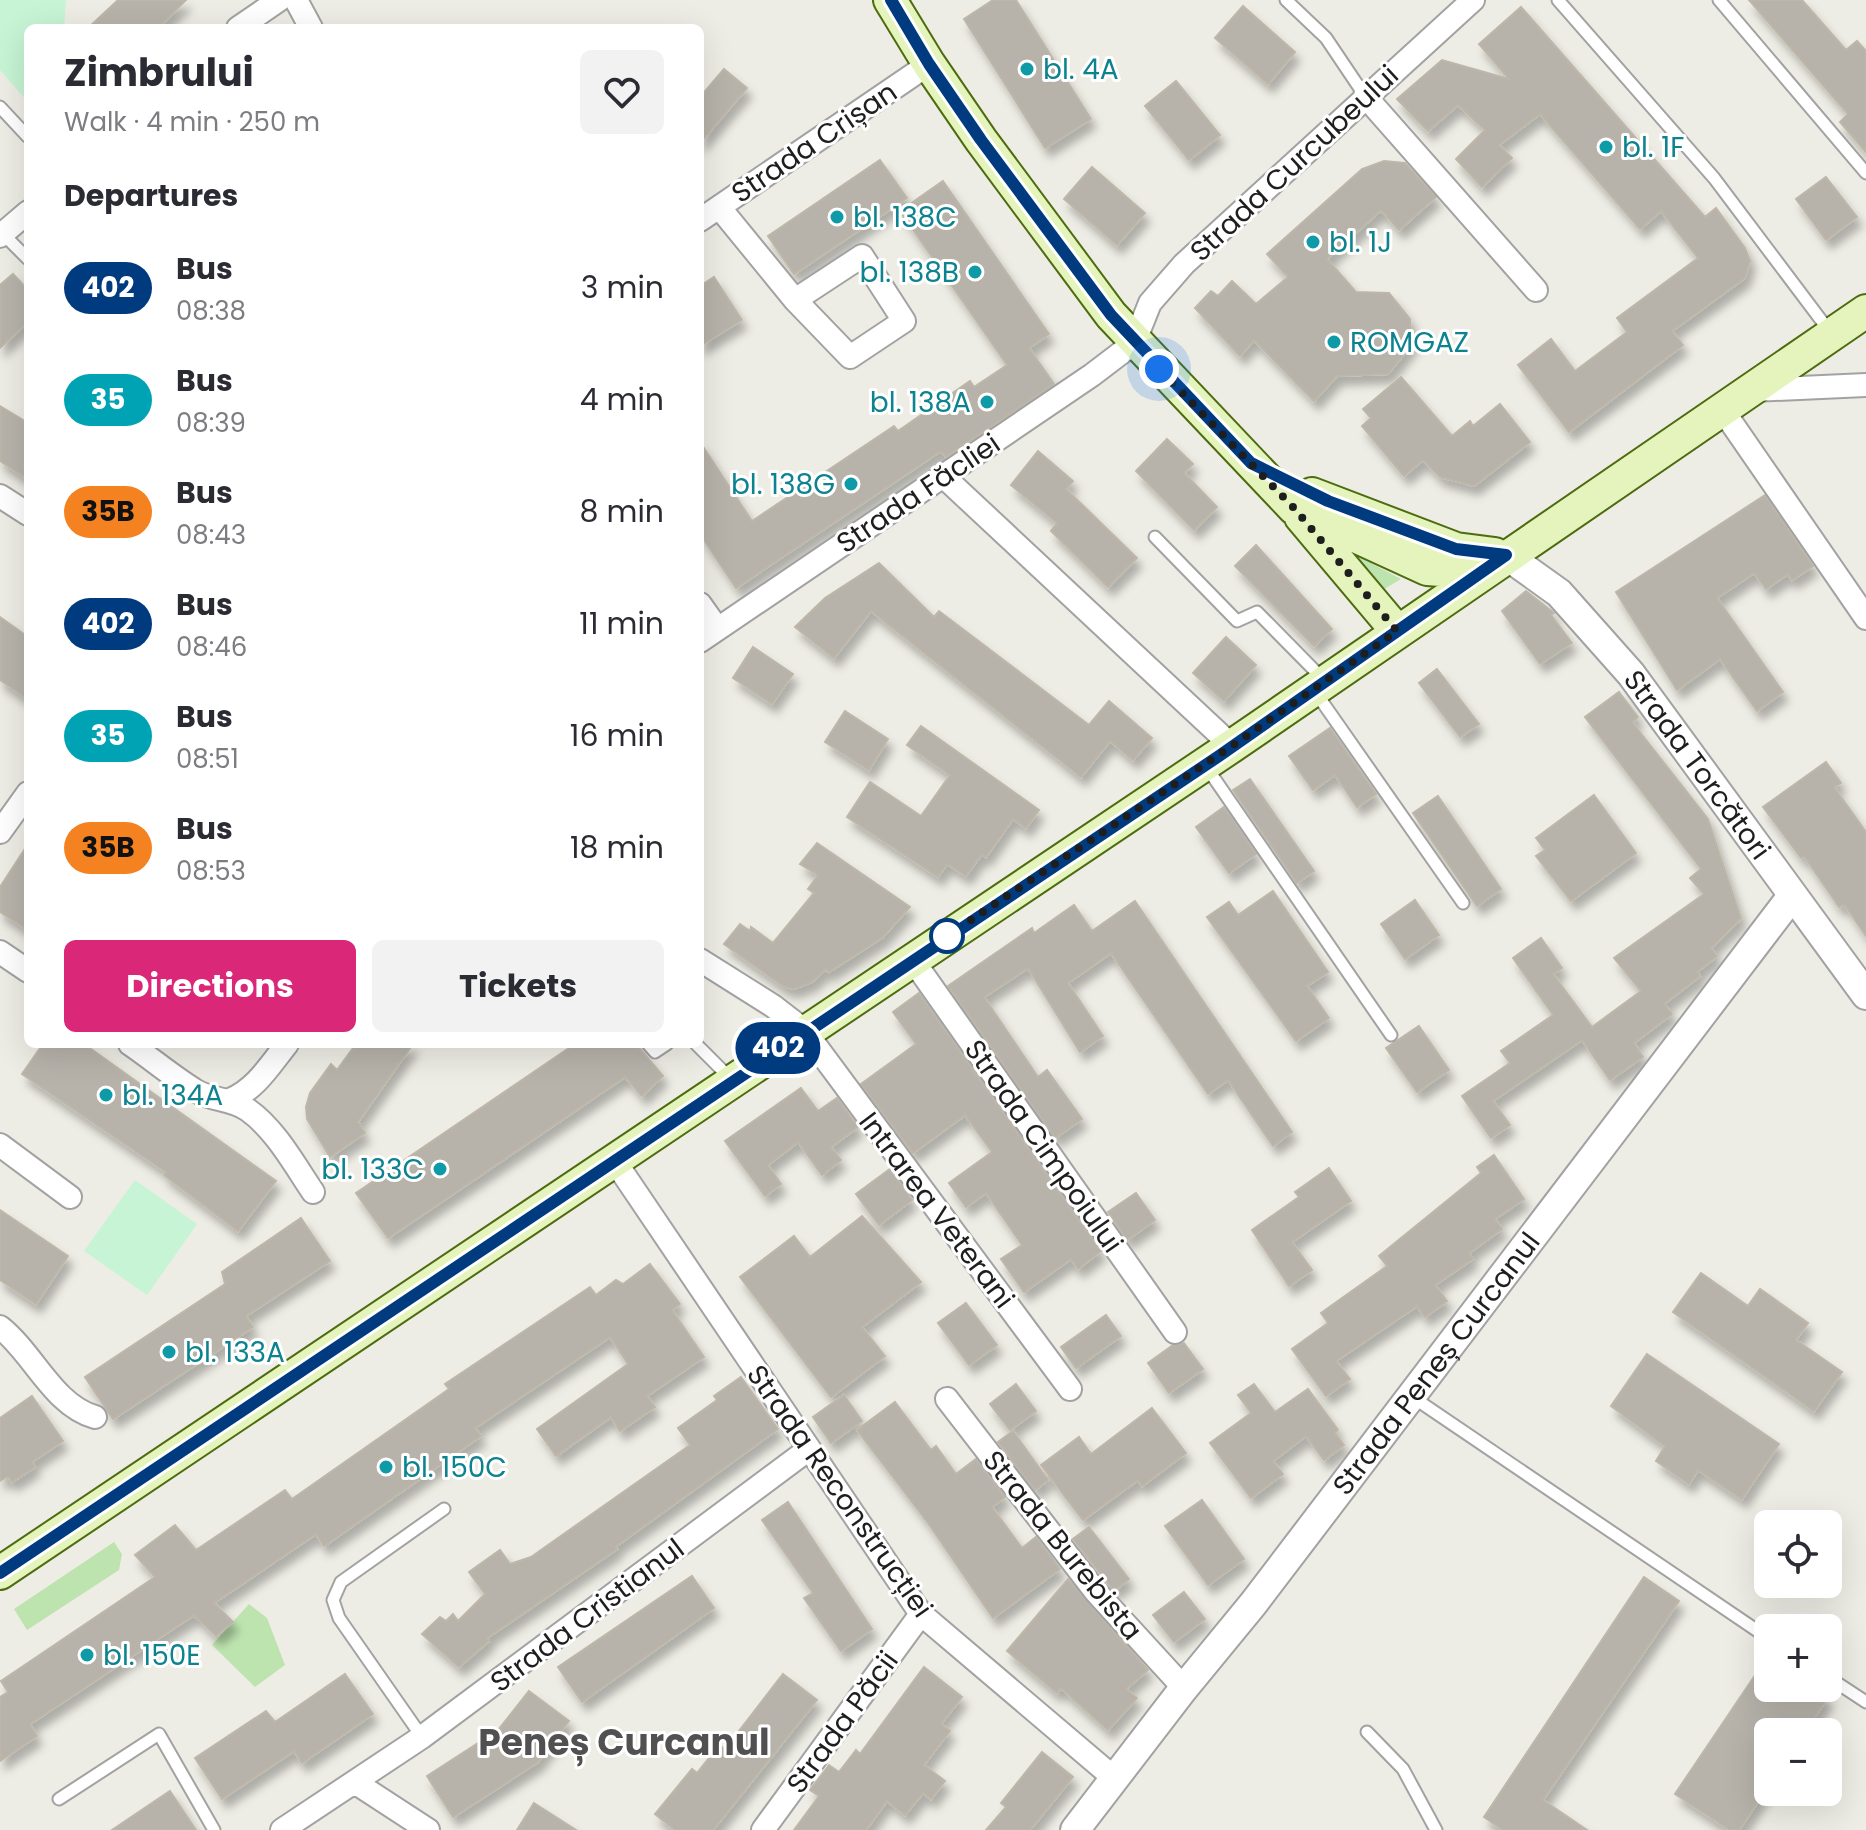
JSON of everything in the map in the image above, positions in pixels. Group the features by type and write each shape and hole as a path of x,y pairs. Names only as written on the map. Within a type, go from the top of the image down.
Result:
{"main road":[{"path":"890,0 929,64 1039,220 1134,343 1294,508 1397,631"},
{"path":"0,1573 804,1030 1205,765 1506,555 1866,311"},
{"path":"1251,463 1328,501 1456,549 1506,555"},
{"path":"1294,508 1427,569 1457,571 1506,555"}],"street":[{"path":"244,24 279,0"},
{"path":"296,0 309,24"},
{"name":"Strada Curcubeului","path":"1134,343 1150,303 1163,287 1365,96 1473,0"},
{"name":"Strada Crișan","path":"709,214 929,64"},
{"path":"1365,96 1536,290"},
{"path":"709,214 850,357 904,321 862,256 795,300"},
{"path":"2,235 24,216"},
{"name":"Strada Făcliei","path":"709,634 1134,343"},
{"path":"1753,390 1866,385"},
{"path":"1722,409 1866,618"},
{"path":"943,476 1232,746"},
{"path":"0,496 24,511"},
{"name":"Strada Torcători","path":"1506,555 1559,593 1631,674 1866,995"},
{"path":"0,832 24,799"},
{"name":"Strada Peneș Curcanul","path":"1075,1830 1253,1604 1409,1395 1792,896"},
{"path":"0,952 24,968"},
{"name":"Strada Cimpoiului","path":"912,959 1175,1332"},
{"name":"Intrarea Veterani","path":"704,963 773,1006 804,1030 1070,1389"},
{"path":"136,1048 197,1091 211,1098 230,1100 244,1094 262,1077 284,1048"},
{"path":"230,1100 264,1124 313,1192"},
{"path":"0,1145 70,1197"},
{"name":"Strada Reconstrucției","path":"614,1160 921,1614 1114,1778"},
{"path":"0,1327 27,1353 74,1411 95,1417"},
{"name":"Strada Burebista","path":"947,1399 1096,1592 1184,1688"},
{"name":"Strada Cristianul","path":"282,1830 422,1737 809,1449"},
{"name":"Strada Păcii","path":"763,1830 921,1614"},
{"path":"356,1783 428,1830"}],"lane":[{"path":"1286,0 1326,38 1365,96"},
{"path":"1558,0 1714,178 1833,335"},
{"path":"1719,0 1866,173"},
{"path":"0,107 24,133"},
{"path":"2,235 24,255"},
{"path":"1155,537 1237,621 1257,612 1319,685 1463,903"},
{"path":"1205,765 1391,1035"},
{"path":"700,1048 732,1080"},
{"path":"1409,1395 1754,1629"},
{"path":"422,1737 339,1618 333,1600 341,1582 444,1509"},
{"path":"1842,1686 1866,1702"},
{"path":"1367,1732 1403,1769 1436,1830"},
{"path":"59,1799 159,1734 214,1830"}],"green space":[{"path":"0,0 66,0 64,24 24,24 24,97 0,70"},
{"path":"1352,553 1401,579 1381,591"},
{"path":"135,1180 197,1224 147,1295 84,1251"},
{"path":"114,1542 122,1554 119,1570 27,1630 14,1609"},
{"path":"249,1604 267,1618 285,1665 255,1687 212,1645"}],"building":[{"path":"118,0 186,0 162,24 92,24"},
{"name":"bl. 4A","path":"993,0 1016,0 1091,119 1045,148 964,19"},
{"path":"1749,0 1802,0 1846,50 1857,41 1866,51 1866,152 1840,122 1848,114"},
{"path":"1243,6 1295,52 1268,84 1215,38"},
{"path":"1521,7 1705,217 1716,208 1745,248 1750,261 1745,278 1672,331 1683,345 1569,432 1518,365 1551,339 1575,371 1627,332 1617,318 1698,258 1661,211 1640,229 1540,114 1499,145 1512,158 1482,187 1456,159 1485,130 1458,105 1428,131 1397,99 1442,60 1509,79 1479,44"},
{"path":"724,69 747,88 704,138 704,92"},
{"path":"1176,81 1220,135 1189,160 1145,106"},
{"name":"bl. 138C","path":"880,160 907,198 794,274 768,236"},
{"path":"1384,161 1405,163 1436,197 1399,230 1381,210 1327,259 1356,292 1389,293 1410,319 1412,344 1388,374 1337,376 1314,401 1254,340 1240,356 1195,308 1211,291 1218,296 1232,281 1256,304 1288,277 1267,254 1362,169"},
{"path":"1092,167 1145,213 1117,245 1064,199"},
{"path":"1826,177 1857,217 1826,240 1796,199"},
{"path":"943,181 1049,334 1029,348 1054,384 946,457 941,451 736,588 704,540 704,448 752,521 894,426 898,431 970,381 974,387 1007,365 900,211"},
{"path":"13,274 24,286 24,326 0,348 0,285"},
{"path":"714,277 742,320 704,344 704,283"},
{"path":"1401,377 1452,436 1470,421 1473,426 1500,404 1530,442 1474,486 1440,477 1423,460 1404,476 1362,426 1371,418 1363,409"},
{"path":"0,406 24,421 24,476 0,461"},
{"path":"1167,439 1193,464 1184,473 1217,507 1194,530 1136,471"},
{"path":"1038,451 1073,481 1066,489 1137,558 1108,587 1051,531 1057,523 1011,485"},
{"path":"1765,495 1813,566 1792,580 1788,574 1766,589 1754,573 1717,598 1783,692 1757,711 1720,659 1677,690 1616,592"},
{"path":"1256,545 1332,629 1314,646 1235,566"},
{"path":"879,563 934,617 939,611 1089,725 1109,701 1152,738 1133,760 1110,741 1081,777 871,611 834,658 795,627 825,598"},
{"path":"1526,591 1554,613 1551,615 1572,643 1540,664 1502,611"},
{"path":"0,617 24,634 24,696 0,680"},
{"path":"1226,637 1256,665 1224,701 1193,673"},
{"path":"753,647 793,674 772,704 733,678"},
{"path":"1437,669 1479,724 1460,737 1419,683"},
{"path":"1619,692 1638,717 1632,722 1708,819 1741,918 1711,948 1717,956 1697,972 1700,976 1664,1004 1672,1014 1634,1043 1643,1057 1610,1080 1582,1040 1493,1101 1510,1125 1491,1138 1462,1096 1510,1063 1501,1051 1553,1015 1513,958 1541,938 1562,968 1553,974 1592,1027 1641,991 1614,958 1704,894 1690,878 1701,869 1585,717"},
{"path":"845,711 888,739 869,770 825,742"},
{"path":"921,726 1039,810 1026,828 1013,819 986,857 982,854 966,876 947,864 938,877 847,817 870,782 921,816 950,775 907,745"},
{"path":"1330,728 1376,794 1357,807 1335,775 1313,790 1289,756"},
{"path":"1826,762 1841,783 1834,787 1866,832 1866,936 1844,904 1839,907 1804,856 1801,858 1763,807"},
{"path":"1250,779 1314,871 1297,883 1233,790"},
{"path":"1594,795 1636,853 1571,901 1536,856 1545,850 1536,838"},
{"path":"1438,796 1501,889 1477,906 1413,813"},
{"path":"1224,807 1256,854 1229,873 1196,827"},
{"path":"817,843 910,907 883,937 829,972 826,969 812,982 794,989 783,986 724,944 740,924 750,931 751,927 773,943 814,893 808,889 818,875 800,864"},
{"path":"24,850 24,927 0,912 0,887"},
{"path":"1273,891 1328,972 1307,986 1329,1018 1296,1041 1207,917 1229,902 1238,915"},
{"path":"1415,900 1439,935 1405,959 1381,924"},
{"path":"1135,901 1292,1132 1273,1146 1228,1080 1208,1094 1111,953 1068,983 1103,1036 1080,1052 1028,968 984,997 1038,1077 1047,1070 1082,1119 1055,1138 948,986 1032,928 1034,933 1074,905 1092,931"},
{"path":"919,993 1101,1251 1078,1269 1071,1259 1024,1292 1001,1259 1022,1245 986,1193 966,1207 949,1183 992,1152 965,1115 913,1153 861,1084 916,1044 893,1012"},
{"path":"1419,1026 1449,1070 1417,1092 1386,1048"},
{"path":"40,1048 90,1048 276,1181 238,1231 164,1175 166,1172 22,1074"},
{"path":"353,1048 410,1048 358,1122 365,1133 330,1157 307,1119 306,1107 310,1093 331,1064 337,1070"},
{"path":"569,1048 639,1048 663,1076 642,1096 625,1077 388,1238 356,1193"},
{"path":"801,1088 818,1111 837,1098 858,1127 831,1147 841,1160 822,1175 798,1142 768,1165 781,1184 765,1196 725,1141"},
{"path":"1494,1155 1524,1199 1495,1219 1502,1229 1469,1253 1473,1259 1435,1285 1447,1301 1425,1317 1417,1306 1336,1361 1350,1379 1326,1396 1292,1349 1328,1323 1321,1313 1387,1266 1379,1256 1481,1173 1477,1167"},
{"path":"1329,1168 1351,1201 1292,1242 1312,1270 1289,1286 1252,1230 1299,1197 1295,1192"},
{"path":"890,1169 912,1200 879,1225 856,1194"},
{"path":"1136,1193 1155,1220 1127,1240 1108,1212"},
{"path":"0,1210 68,1256 36,1304 0,1280"},
{"path":"862,1216 921,1282 862,1327 885,1356 831,1397 740,1277 794,1236 810,1257"},
{"name":"bl. 133A","path":"301,1218 330,1261 246,1316 253,1327 113,1419 85,1377 225,1284 222,1272"},
{"path":"650,1264 680,1304 672,1310 704,1357 647,1396 655,1407 620,1431 611,1417 556,1456 537,1429 628,1364 610,1337 475,1428 481,1436 324,1546 316,1534 214,1603 233,1622 216,1636 194,1615 30,1724 37,1736 0,1761 0,1697 8,1692 1,1681 155,1577 135,1555 175,1525 196,1550 285,1490 292,1499 449,1389 445,1384 590,1287 596,1295 616,1280 623,1284"},
{"path":"1701,1273 1748,1306 1760,1289 1808,1323 1796,1340 1842,1372 1814,1411 1673,1312"},
{"path":"966,1303 997,1345 969,1365 938,1323"},
{"path":"1106,1315 1121,1336 1076,1368 1061,1347"},
{"path":"1184,1343 1203,1369 1169,1393 1148,1363 1173,1345"},
{"path":"1647,1354 1779,1444 1742,1499 1698,1470 1689,1484 1656,1461 1665,1446 1611,1406"},
{"path":"741,1377 778,1429 615,1547 617,1549 487,1638 489,1641 459,1667 422,1634 440,1617 446,1621 453,1614 458,1621 485,1594 469,1572 500,1550 510,1564 531,1557 690,1445 678,1428 717,1400 714,1396"},
{"path":"1016,1384 1036,1411 1010,1430 990,1404"},
{"path":"1254,1384 1275,1412 1308,1389 1338,1430 1335,1433 1344,1445 1324,1460 1306,1436 1273,1461 1283,1474 1251,1498 1210,1443 1251,1413 1238,1395"},
{"path":"844,1395 862,1421 831,1443 813,1417"},
{"path":"32,1396 63,1441 32,1462 35,1467 12,1482 8,1476 0,1481 0,1418"},
{"path":"895,1402 931,1450 936,1446 956,1474 976,1459 1005,1497 992,1507 1022,1548 1036,1537 1060,1569 993,1618 928,1523 857,1430"},
{"path":"1152,1408 1186,1453 1142,1486 1138,1480 1083,1520 1041,1465 1079,1437 1091,1454"},
{"path":"1013,1431 1048,1480 1035,1490 998,1442"},
{"path":"1202,1500 1244,1559 1208,1585 1165,1526"},
{"path":"788,1502 872,1629 841,1651 804,1598 813,1593 762,1520"},
{"path":"1089,1527 1129,1579 1114,1591 1073,1539"},
{"path":"692,1576 714,1608 582,1702 558,1667"},
{"path":"1644,1577 1679,1601 1543,1800 1587,1830 1503,1830 1484,1817"},
{"path":"1068,1579 1148,1670 1126,1689 1137,1698 1108,1730 1061,1688 1057,1693 1007,1651"},
{"path":"1184,1592 1205,1619 1174,1642 1153,1615"},
{"path":"924,1667 962,1697 941,1724 950,1731 924,1765 945,1781 931,1799 923,1793 905,1815 887,1801 866,1830 794,1830 819,1796 810,1790 829,1765 839,1772 856,1750 860,1754"},
{"path":"345,1674 373,1714 302,1763 294,1751 222,1799 195,1758 266,1711 275,1722"},
{"path":"783,1674 817,1700 713,1830 675,1830 655,1814 692,1769 697,1773 719,1745 725,1749"},
{"path":"1754,1677 1754,1702 1825,1702 1814,1718 1754,1718 1755,1806 1739,1830 1730,1830 1675,1794"},
{"path":"529,1691 569,1721 538,1762 453,1817 427,1776 498,1730"},
{"path":"1042,1752 1073,1777 1030,1830 986,1830 1006,1807 1001,1803"},
{"path":"170,1791 196,1830 112,1830"},
{"path":"534,1803 576,1830 517,1830"}],"bus line":[{"name":"402","path":"0,1573 129,1489 804,1030 1219,756 1506,555 1456,549 1328,501 1251,463 1134,343 1111,315 981,140 929,64 891,0"}],"place":[{"name":"bl. 4A","path":"1027,69"},
{"name":"bl. 1F","path":"1606,147"},
{"name":"bl. 138C","path":"837,217"},
{"name":"bl. 1J","path":"1313,242"},
{"name":"bl. 138B","path":"975,272"},
{"name":"ROMGAZ","path":"1334,342"},
{"name":"bl. 138A","path":"987,402"},
{"name":"bl. 138G","path":"851,484"},
{"name":"bl. 134A","path":"106,1095"},
{"name":"bl. 133C","path":"440,1169"},
{"name":"bl. 133A","path":"169,1352"},
{"name":"bl. 150C","path":"386,1467"},
{"name":"bl. 150E","path":"87,1655"}],"district":[{"name":"Peneș Curcanul","path":"624,1742"}],"route":[{"path":"947,936 1232,746 1397,631 1294,508 1159,369"}]}
